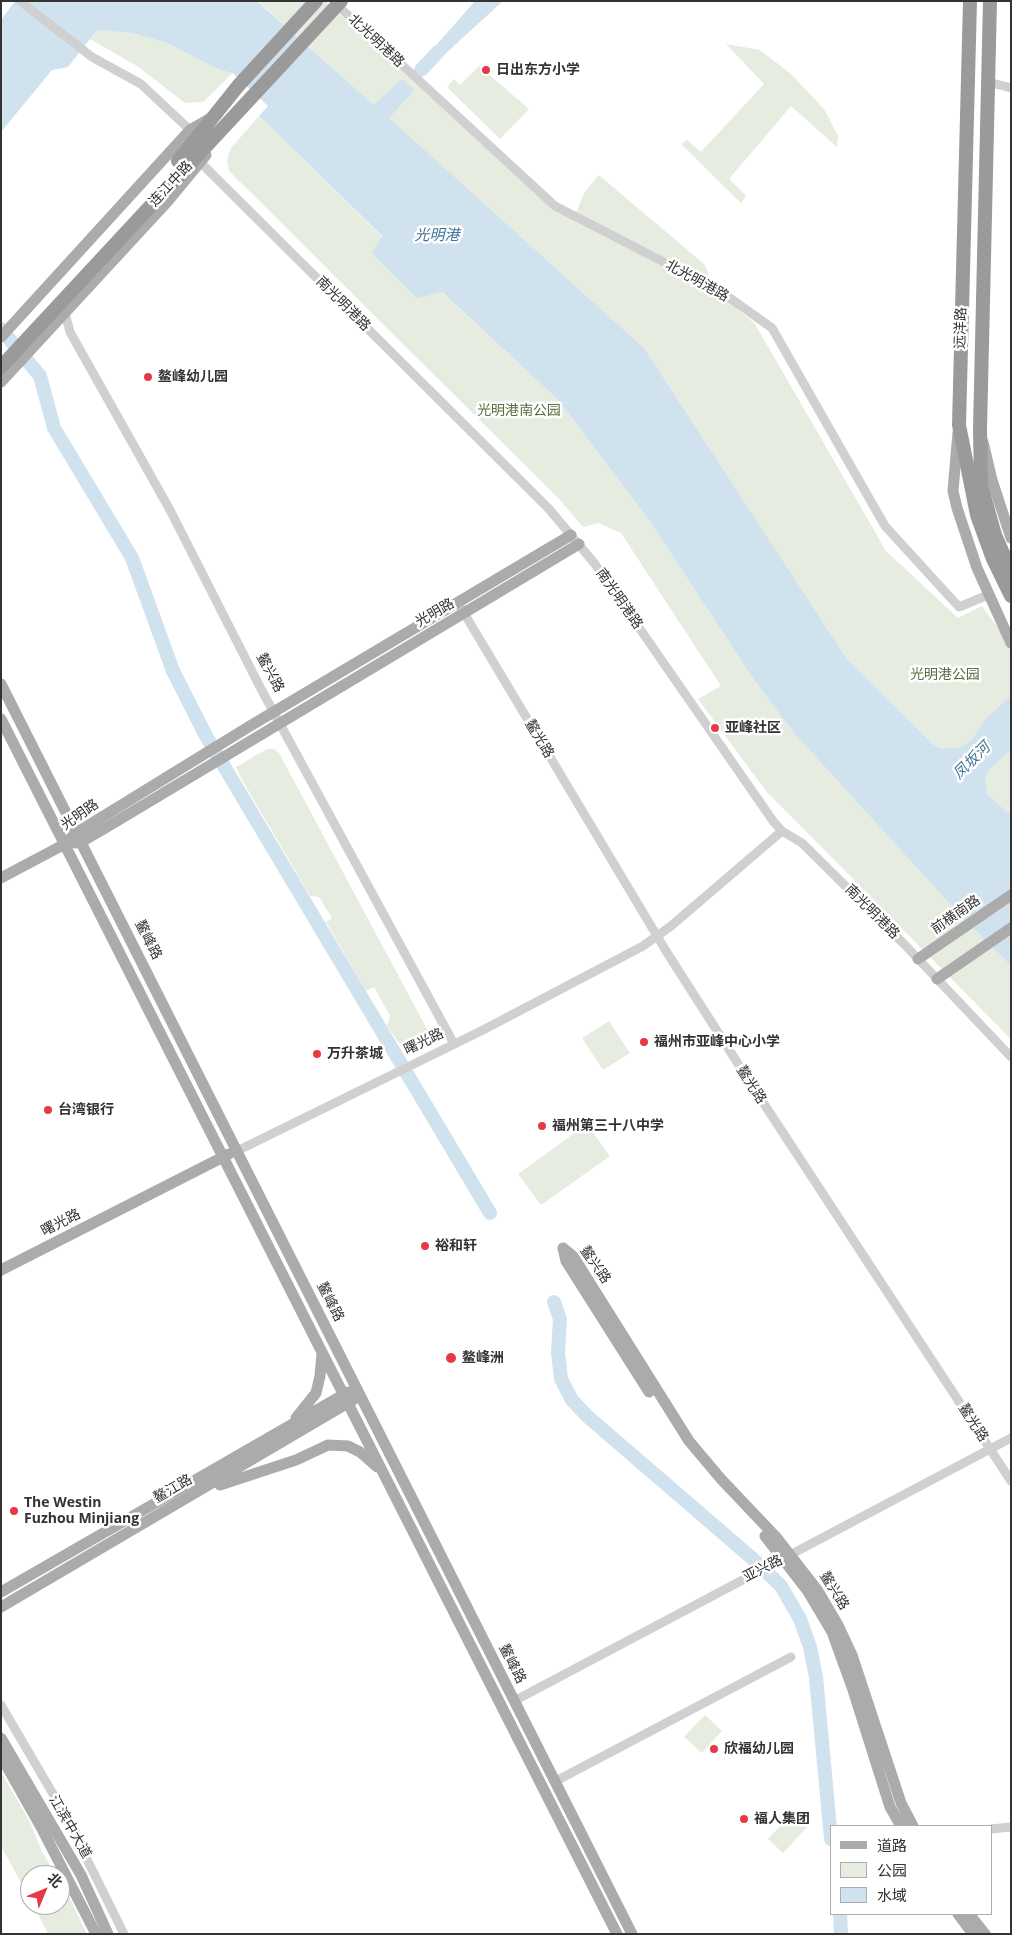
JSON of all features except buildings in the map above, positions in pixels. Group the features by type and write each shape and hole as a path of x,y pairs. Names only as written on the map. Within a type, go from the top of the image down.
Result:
{"highway":[{"name":"连江中路","path":"1,367 195,156 215,116 238,86 316,1"},
{"name":"远洋路","path":"958,425 970,1"},
{"name":"远洋路","path":"980,429 990,1"},
{"name":"连江中路","path":"1,353 195,156 226,127 250,98 339,3"},
{"path":"958,425 978,515 993,559 1011,596"},
{"path":"980,429 982,485 995,536 1011,571"}],"main road":[{"path":"1,337 190,130 215,116"},
{"path":"1,382 65,314 195,156"},
{"name":"远洋路","path":"958,425 953,491 962,528 988,595 1011,643"},
{"name":"远洋路","path":"980,429 992,480 1011,538"},
{"name":"光明路","path":"1,878 210,765 277,717 571,534"},
{"name":"光明路","path":"78,837 223,742 277,717 464,614 579,544"},
{"name":"鳌峰路","path":"1,684 632,1934"},
{"name":"鳌峰路","path":"1,720 66,844 345,1400 617,1934"},
{"name":"前横南路","path":"918,959 1011,895"},
{"path":"937,979 1011,928"},
{"name":"曙光路","path":"1,1270 237,1150"},
{"name":"鳌兴路","path":"900,1825 890,1807 838,1646 823,1615 783,1559 768,1540 705,1473 684,1447 566,1261 563,1248 574,1256 689,1441 783,1559 818,1591 846,1642 901,1804 912,1825"},
{"path":"291,1424 316,1393 322,1352"},
{"name":"鳌江路","path":"1,1607 202,1490 358,1392"},
{"name":"鳌江路","path":"1,1592 291,1424 345,1400"},
{"path":"202,1490 296,1460 328,1445 348,1446 360,1452 382,1472"},
{"name":"江滨中大道","path":"1,1738 81,1875 108,1934"},
{"name":"江滨中大道","path":"1,1756 41,1827 96,1934"},
{"path":"959,1915 973,1934"},
{"path":"970,1915 985,1934"}],"street":[{"path":"20,1 82,50 141,84 190,130"},
{"name":"北光明港路","path":"339,3 555,206 720,291 772,328 885,526 959,607 988,595"},
{"path":"988,82 1011,88"},
{"name":"南光明港路","path":"195,156 523,482 571,534 772,821 782,831 802,843 918,959 1011,1057"},
{"name":"鳌兴路","path":"65,314 70,332 170,510 277,717 454,1044"},
{"name":"鳌光路","path":"458,603 658,936 756,1092 1011,1481"},
{"name":"曙光路","path":"237,1150 454,1044 658,936 782,831"},
{"name":"亚兴路","path":"514,1701 1011,1438"},
{"path":"556,1781 791,1657"},
{"path":"1,1705 63,1811 124,1934"},
{"path":"992,1829 1011,1827"}],"green space":[{"name":"光明港公园","path":"258,1 325,1 555,211 724,298 755,324 886,551 958,618 982,606 1011,646 1011,696 986,718 973,738 960,748 949,749 935,746 847,659 644,348"},
{"path":"97,30 132,33 167,43 220,70 233,73 203,102 185,103 137,66 90,39"},
{"path":"726,44 760,50 791,74 824,109 838,136 837,147 791,106 729,179 746,196 741,203 681,144 687,140 701,152 764,84"},
{"path":"479,66 529,109 500,139 447,87 454,79 460,85"},
{"name":"光明港南公园","path":"259,116 382,237 558,400 647,517 754,680 793,732 958,913 1011,966 1011,1039 766,791 698,699 721,686 621,533 598,523 583,527 559,499 229,171 227,160 231,148"},
{"path":"599,175 705,265 709,276 659,255 576,213 584,193"},
{"path":"267,749 274,749 279,753 427,1029 425,1043 406,1053 387,1026 390,1016 374,987 366,991 326,922 332,918 319,897 310,896 241,778 236,767"},
{"path":"1011,750 1011,815 988,795 985,780 989,770"},
{"path":"609,1021 630,1053 603,1070 582,1038"},
{"path":"587,1124 610,1156 541,1205 518,1174"},
{"path":"705,1715 722,1731 702,1753 684,1737"},
{"path":"1,1772 30,1822 42,1852 50,1865 20,1865 20,1881 1,1846"},
{"path":"793,1812 808,1826 783,1853 768,1839"},
{"path":"70,1899 87,1934 48,1934 38,1915 70,1915"}],"water":[{"name":"光明港","path":"15,1 257,1 374,105 402,79 414,90 389,118 644,348 847,659 935,746 943,748 960,748 973,738 986,718 1011,696 1011,750 989,770 985,780 988,795 1011,815 1011,966 958,913 793,732 754,680 647,517 558,400 442,292 417,298 372,253 382,236 259,116 268,106 233,73 220,70 167,43 132,33 97,30 68,67 52,70 1,132 1,20"},
{"path":"475,1 503,1 432,66 425,66 424,59"}],"pier":[{"path":"1,1846 20,1881 20,1915 38,1915 48,1934 1,1934"}],"waterway":[{"path":"421,70 438,52"},
{"path":"1,329 40,376 54,428 132,558 173,671 206,736 490,1213"},
{"path":"554,1302 560,1319 558,1352 561,1379 572,1400 587,1416 753,1559 781,1586 800,1619 810,1647 816,1677 830,1828"},
{"path":"840,1915 841,1934"}],"place":[{"name":"日出东方小学","path":"486,70"},
{"name":"鳌峰幼儿园","path":"148,377"},
{"name":"亚峰社区","path":"715,728"},
{"name":"福州市亚峰中心小学","path":"644,1042"},
{"name":"万升茶城","path":"317,1054"},
{"name":"台湾银行","path":"48,1110"},
{"name":"福州第三十八中学","path":"542,1126"},
{"name":"裕和轩","path":"425,1246"},
{"name":"鳌峰洲","path":"451,1358"},
{"name":"The Westin Fuzhou Minjiang","path":"14,1511"},
{"name":"欣福幼儿园","path":"714,1749"},
{"name":"福人集团","path":"744,1819"}],"water label":[{"name":"凤坂河","path":"972,761"}]}
